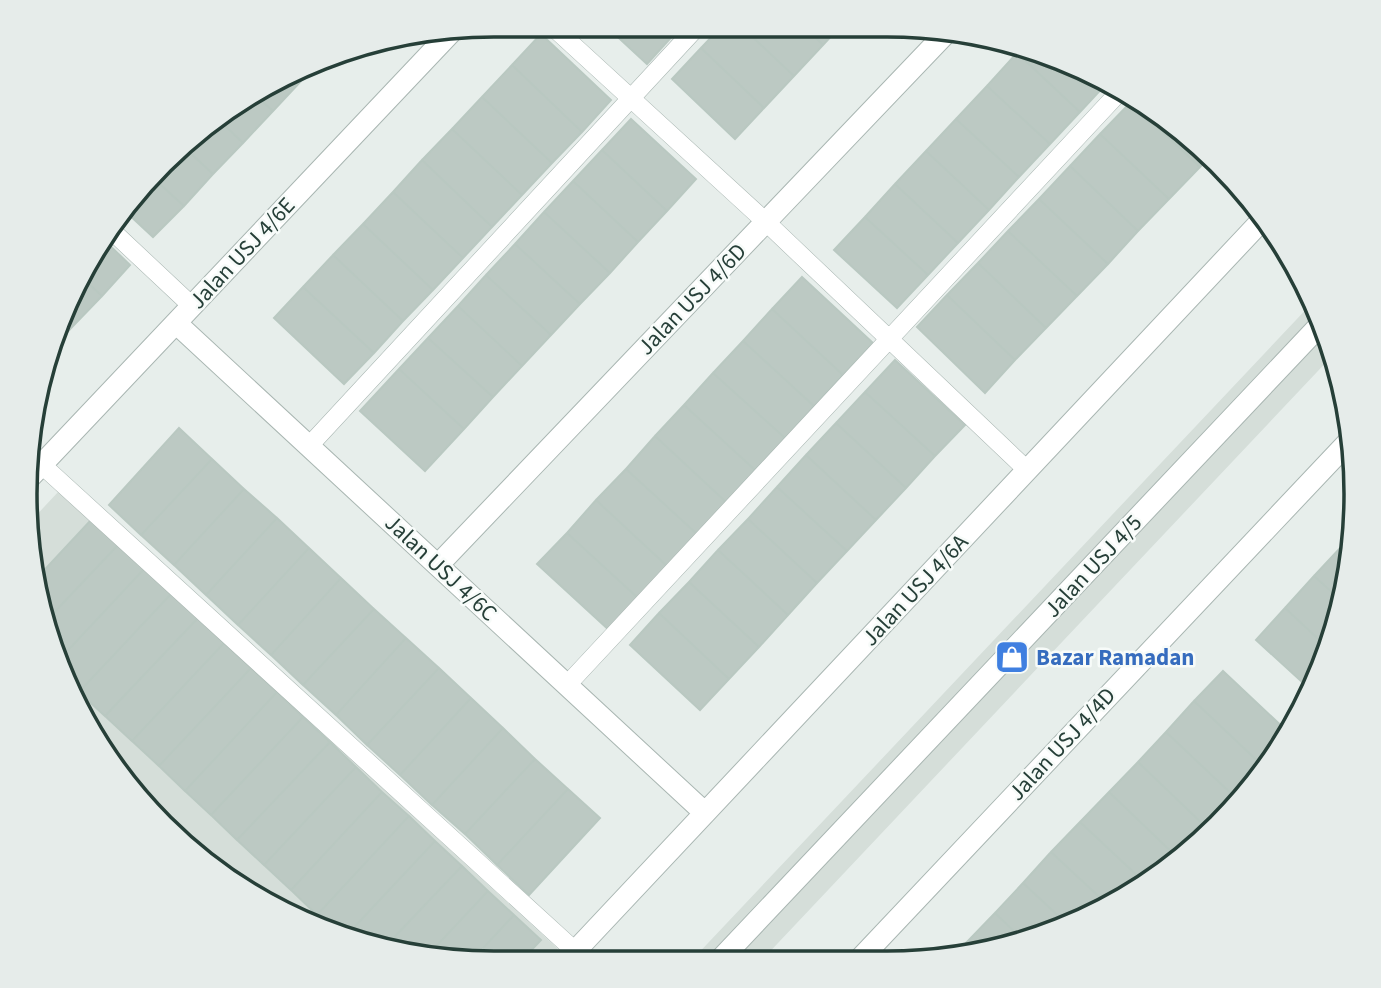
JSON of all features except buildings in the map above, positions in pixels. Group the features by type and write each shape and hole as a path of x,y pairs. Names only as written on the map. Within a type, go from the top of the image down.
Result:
{"street":[{"name":"Jalan USJ 4/6E","path":"38,469 443,40"},
{"name":"Jalan USJ 4/6D","path":"438,565 939,40"},
{"name":"Jalan USJ 4/6A","path":"576,951 1257,226"},
{"name":"Jalan USJ 4/6C","path":"176,323 705,813"},
{"name":"Jalan USJ 4/5","path":"728,951 1314,332"},
{"name":"Jalan USJ 4/4D","path":"867,951 1341,448"}],"lane":[{"path":"564,37 766,222 1027,470"},
{"path":"309,446 687,37"},
{"path":"567,685 1114,97"},
{"path":"117,236 192,306"},
{"path":"38,473 563,951"}],"shaded area":[{"name":"Bazar Ramadan","path":"1305,310 1325,363 770,951 700,951"},
{"path":"59,491 558,949 464,950 376,936 319,916 265,890 193,838 131,772 98,723 84,696 52,612 41,554 38,514"}],"place":[{"name":"Bazar Ramadan","path":"1012,657"}]}
